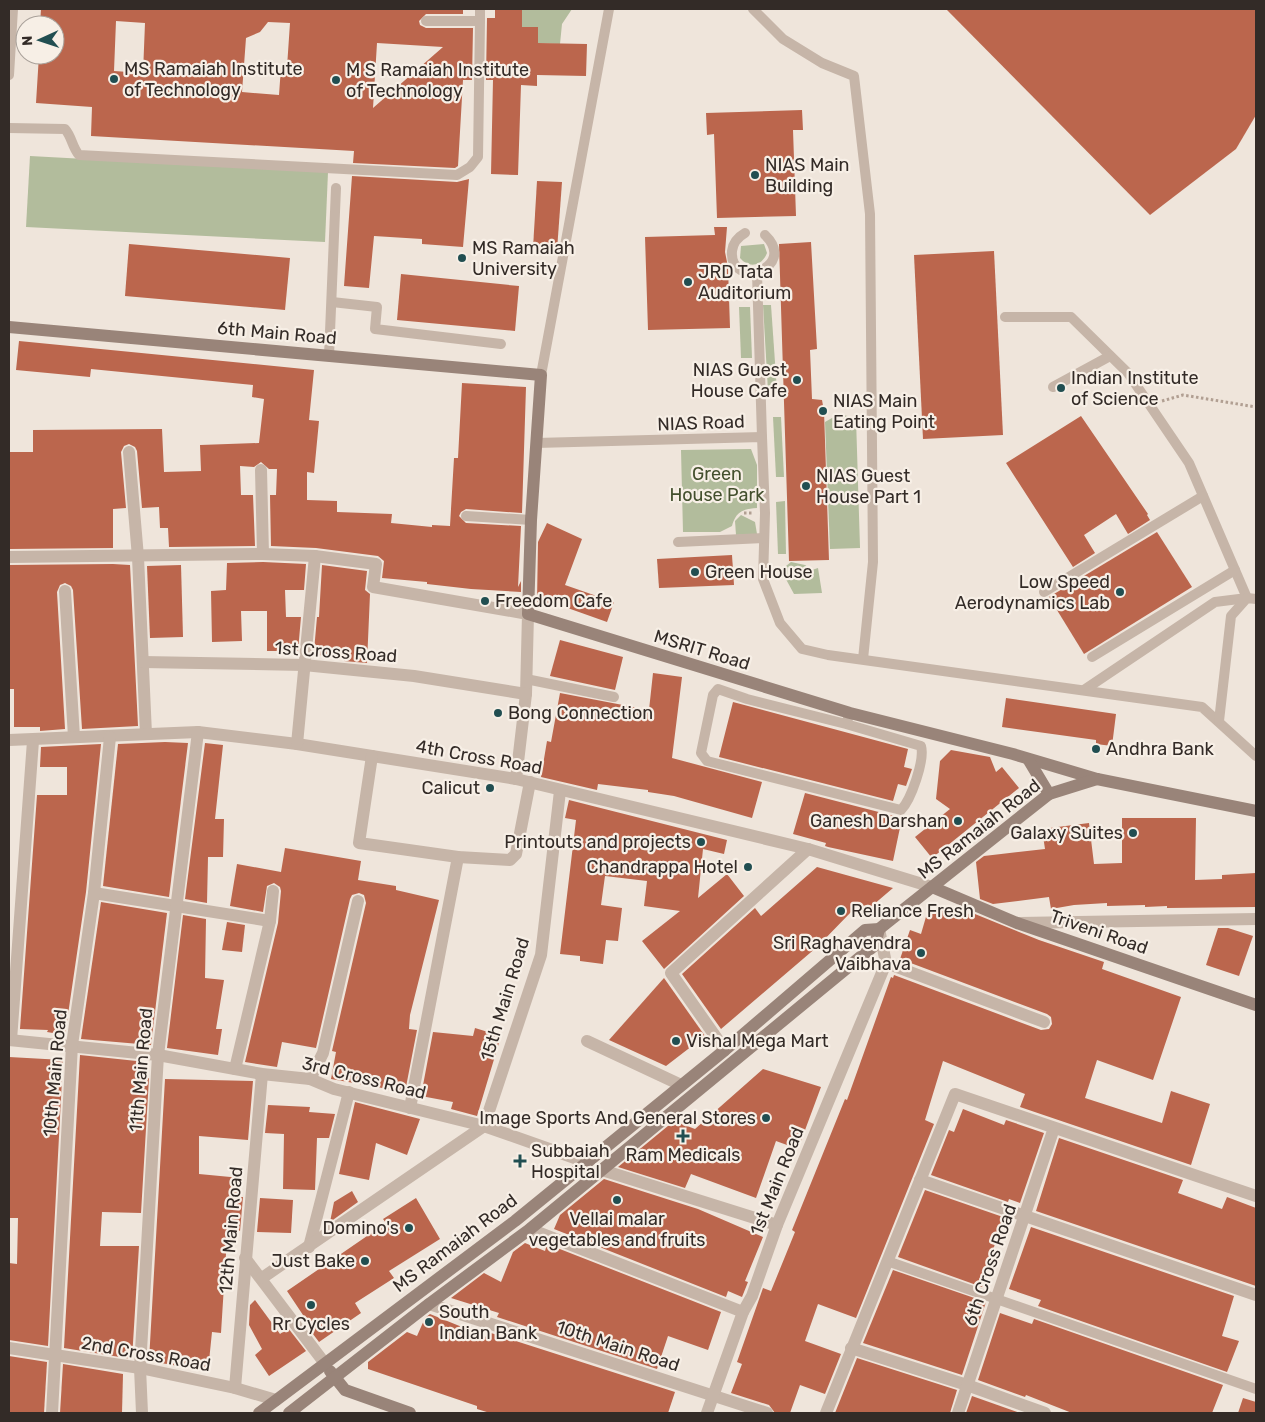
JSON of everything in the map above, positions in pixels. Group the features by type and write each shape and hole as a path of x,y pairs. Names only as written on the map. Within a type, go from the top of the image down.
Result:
{"main road":[{"name":"6th Main Road","path":"9,327 541,375"},
{"path":"528,614 531,520 541,375"},
{"name":"MSRIT Road","path":"528,614 848,719 1028,759 1097,779"},
{"path":"1028,759 1049,794"},
{"name":"MS Ramaiah Road","path":"258,1413 326,1365 415,1294 515,1222 725,1050 865,930 879,929 1049,794 1097,779 1256,810"},
{"name":"Triveni Road","path":"932,887 1017,923 1256,1005"},
{"name":"MS Ramaiah Road","path":"290,1413 429,1304 530,1229 736,1062 875,945 879,929"},
{"path":"326,1365 345,1390 410,1413"}],"street":[{"path":"128,452 138,557 146,734"},
{"path":"262,470 263,554"},
{"path":"9,557 138,557 263,554 315,556 376,564 373,587 528,614 526,694 516,779"},
{"path":"297,744 315,556"},
{"path":"66,592 74,737"},
{"name":"1st Cross Road","path":"142,662 304,665 414,676 526,694"},
{"name":"4th Cross Road","path":"9,740 33,741 74,737 198,732 297,744 530,782 560,791 808,849 932,887"},
{"name":"11th Main Road","path":"142,1413 140,1368 158,1055 198,732"},
{"name":"10th Main Road","path":"52,1413 72,1045 94,893 110,737"},
{"path":"10,1040 33,741"},
{"path":"372,756 359,843 458,857 510,860 516,854 530,782"},
{"name":"15th Main Road","path":"484,1126 542,955 560,791"},
{"path":"725,1050 671,973 808,849"},
{"path":"410,1108 458,857"},
{"path":"235,1069 270,921 273,891"},
{"path":"94,893 270,921"},
{"path":"310,1079 323,1053 358,901"},
{"path":"1017,923 1256,919"},
{"path":"879,929 886,963 1044,1022"},
{"name":"1st Main Road","path":"707,1413 742,1312 752,1296 777,1225 886,963"},
{"name":"3rd Cross Road","path":"10,1040 158,1055 262,1074 310,1079 348,1092 484,1126 586,1162"},
{"path":"587,1041 681,1085"},
{"name":"12th Main Road","path":"235,1388 262,1074"},
{"path":"309,1247 348,1092"},
{"path":"826,1413 956,1094 1256,1196"},
{"path":"262,1278 484,1126"},
{"name":"6th Cross Road","path":"958,1413 1054,1128"},
{"path":"602,1170 777,1225"},
{"path":"920,1180 1256,1295"},
{"path":"530,1229 742,1312"},
{"path":"245,1258 326,1365"},
{"name":"10th Main Road","path":"429,1304 767,1413"},
{"name":"2nd Cross Road","path":"9,1348 56,1357 140,1368 235,1388 276,1400"},
{"path":"851,1348 967,1385 1045,1413"}],"lane":[{"path":"9,75 13,9"},
{"path":"9,128 65,129 72,137 74,150 79,155 457,175 470,167 478,157 480,9"},
{"path":"541,375 608,9"},
{"path":"753,9 783,39 822,63 854,76 870,214 873,562 863,659"},
{"path":"426,21 480,21"},
{"path":"329,356 336,188"},
{"path":"746,233 735,241 732,254 734,261 744,271 757,273 769,266 774,253 770,240 765,235"},
{"path":"757,273 762,437"},
{"path":"332,302 377,307 375,329 501,344"},
{"path":"1005,317 1071,317 1128,373 1189,463 1235,570 1251,599"},
{"path":"1053,386 1110,356"},
{"name":"NIAS Road","path":"536,443 762,437 763,579 780,623 802,649 828,655 1202,707 1256,756"},
{"path":"1044,592 1203,496"},
{"path":"466,516 531,520"},
{"path":"678,542 764,538"},
{"path":"1092,657 1235,570"},
{"path":"1084,690 1215,602 1251,599"},
{"path":"1219,721 1231,616 1251,599"},
{"path":"526,679 614,697"},
{"path":"718,689 747,699 848,719 920,746 923,753 922,762 909,800 901,810 707,761 701,753 713,695 718,689"},
{"path":"887,1260 1256,1389"}],"path":[{"path":"1150,405 1183,395 1256,407"}],"green space":[{"path":"522,9 572,9 562,24 560,44 538,43 538,27 522,27"},
{"path":"30,156 328,172 325,242 26,227"},
{"path":"764,244 767,253 759,263 747,264 740,258 741,246"},
{"path":"763,305 771,305 777,391 768,391"},
{"path":"739,307 750,307 752,358 741,358"},
{"path":"839,414 856,418 860,548 830,549 825,422"},
{"path":"773,417 781,417 784,477 776,477"},
{"name":"Green House Park","path":"751,449 757,465 757,508 740,512 735,517 732,526 720,532 683,532 681,450"},
{"path":"785,501 786,554 778,554 776,502"},
{"path":"741,515 755,522 757,534 736,535 735,521"},
{"path":"791,562 805,565 812,570 818,568 822,593 794,594 781,570"}],"building":[{"name":"M S Ramaiah Institute of Technology","path":"41,9 463,9 463,14 426,14 419,21 420,25 426,28 473,28 472,80 463,80 458,166 455,168 353,163 354,151 91,136 92,107 36,103 38,65 65,65 65,15 41,15","holes":["116,21 145,23 143,73 114,71","268,22 290,23 287,67 281,67 279,95 242,92 246,38 260,32","377,43 443,47 373,108"]},
{"path":"495,9 522,9 522,27 538,27 538,43 587,44 586,76 537,75 537,86 521,85 518,175 491,174 493,80 486,80 487,18 495,18"},
{"path":"946,9 1256,9 1256,115 1236,149 1150,215"},
{"name":"NIAS Main Building","path":"802,110 803,130 793,130 796,216 717,218 714,134 707,135 706,113"},
{"path":"352,176 457,182 469,179 463,247 422,244 422,239 374,236 369,288 344,286"},
{"path":"537,181 562,182 557,250 533,248"},
{"name":"JRD Tata Auditorium","path":"714,227 727,227 725,252 728,267 730,328 648,330 645,237 715,235"},
{"path":"811,242 817,349 810,350 812,399 822,400 824,411 829,560 789,561 779,244"},
{"path":"129,244 290,258 285,310 125,296"},
{"path":"994,251 1003,435 923,439 914,255"},
{"path":"401,274 519,286 515,331 397,320"},
{"path":"19,341 314,370 309,420 319,421 314,473 307,472 307,500 337,501 337,512 392,514 391,523 432,527 432,525 450,526 454,458 458,458 462,383 526,387 522,513 466,509 459,516 466,523 521,526 518,587 521,581 521,592 471,589 427,584 427,582 382,578 384,561 378,556 316,548 271,546 270,495 276,495 277,469 269,469 261,462 254,467 240,466 241,495 253,495 255,546 169,547 168,528 160,528 159,507 142,508 137,451 135,447 129,444 124,446 121,452 126,508 113,509 113,548 9,549 9,452 33,452 33,430 162,429 164,472 201,471 200,445 259,443 264,399 252,397 253,385 91,369 90,377 16,370"},
{"path":"1081,416 1148,514 1150,520 1128,534 1116,514 1084,535 1095,553 1073,567 1006,463"},
{"path":"547,523 582,539 565,585 614,602 607,622 562,606 537,602 538,542"},
{"name":"Low Speed Aerodynamics Lab","path":"1157,532 1192,587 1084,654 1049,597"},
{"name":"Green House","path":"732,555 734,585 659,588 657,559"},
{"path":"227,563 306,564 304,590 285,590 286,617 301,617 298,651 267,651 267,611 241,611 242,641 212,642 211,591 226,590"},
{"path":"9,565 130,565 138,726 82,729 73,590 71,586 65,583 60,585 57,592 65,729 40,731 40,727 14,727 14,689 9,689"},
{"path":"181,565 183,637 150,638 147,566"},
{"path":"322,565 367,571 365,590 370,594 367,663 344,661 344,657 317,655 317,651 314,651 317,617 319,617"},
{"path":"560,640 623,657 615,690 550,676"},
{"path":"653,673 682,677 672,758 762,782 752,818 674,796 648,792 648,790 598,784 597,790 541,777 547,741 551,742 560,693 649,710"},
{"path":"1006,698 1116,714 1112,746 1096,744 1096,740 1002,727"},
{"path":"733,702 908,749 904,767 912,769 906,786 898,784 893,801 719,757"},
{"path":"188,743 169,897 103,886 118,744"},
{"path":"205,743 223,745 215,819 224,819 223,857 208,857 207,903 185,899"},
{"path":"101,744 86,892 65,1035 47,1032 48,1030 20,1029 37,795 67,795 67,767 40,767 41,747"},
{"path":"951,750 990,757 996,772 1002,767 1019,788 932,858 915,837 950,809 936,799 940,761"},
{"path":"805,793 902,818 893,861 828,847 825,846 826,843 793,834"},
{"path":"569,800 727,840 724,854 703,849 698,898 727,874 744,896 664,969 642,941 680,911 644,906 647,881 605,876 601,905 622,908 618,941 606,940 603,964 580,961 580,956 560,954 576,820 565,818"},
{"path":"1122,818 1196,818 1195,880 1222,879 1222,875 1256,873 1256,907 1167,908 1167,906 1145,907 1145,905 1107,906 1107,903 1074,905 1051,909 1049,897 993,904 980,899 976,862 984,856 1045,849 1042,829 1089,823 1094,864 1122,863"},
{"path":"285,848 361,861 358,880 396,886 396,890 439,900 410,1015 409,1029 417,1030 405,1092 331,1079 336,1052 332,1051 366,903 364,895 359,893 352,895 350,899 316,1048 282,1042 277,1067 245,1062 278,923 281,891 280,887 274,883 267,886 263,912 230,906 237,864 281,872"},
{"path":"817,867 893,888 859,917 852,911 817,947 721,1029 682,974 755,908 761,916"},
{"path":"101,902 167,913 151,1045 81,1039"},
{"path":"930,903 967,916 970,912 1039,940 1104,962 1102,969 1181,997 1153,1080 1097,1060 1085,1098 1162,1123 1171,1091 1210,1104 1191,1165 1020,1107 1025,1094 943,1061 925,1120 934,1124 856,1318 818,1304 805,1341 841,1354 825,1394 800,1385 790,1413 775,1413 769,1405 731,1393 742,1364 737,1362 763,1288 771,1291 795,1232 792,1230 845,1099 847,1100 891,977 893,978 894,975 1041,1030 1049,1029 1052,1024 1051,1017 1047,1014 900,959 910,930 921,934"},
{"path":"183,915 206,919 205,978 224,980 216,1029 222,1029 218,1055 167,1048"},
{"path":"227,922 245,925 242,952 222,950"},
{"path":"1218,928 1228,928 1253,936 1239,976 1206,965"},
{"path":"664,978 705,1036 666,1066 609,1040"},
{"path":"475,1028 501,1036 477,1116 451,1109 453,1102 421,1096 433,1032 473,1036"},
{"path":"80,1055 146,1062 146,1078 149,1078 141,1213 102,1212 100,1246 139,1246 132,1359 64,1348"},
{"path":"9,1057 63,1060 48,1346 9,1340 9,1263 17,1264 18,1218 10,1218"},
{"path":"763,1069 821,1087 798,1149 776,1141 756,1198 691,1174 685,1188 618,1167 674,1121 695,1129"},
{"path":"165,1079 253,1081 248,1140 199,1136 199,1174 241,1178 239,1197 243,1197 240,1231 236,1230 235,1239 227,1238 221,1333 212,1332 208,1371 149,1361"},
{"path":"355,1102 420,1119 407,1155 376,1143 369,1180 339,1174"},
{"path":"268,1105 310,1107 309,1112 335,1114 329,1138 317,1138 315,1190 283,1189 284,1134 265,1133"},
{"path":"963,1109 1004,1125 1006,1120 1044,1133 1020,1203 1009,1199 1008,1202 931,1175 949,1130 954,1132"},
{"path":"1059,1138 1183,1180 1178,1193 1222,1209 1227,1197 1256,1208 1256,1286 1036,1211"},
{"path":"604,1179 698,1209 763,1237 745,1281 748,1282 742,1297 728,1291 726,1297 554,1229 560,1215"},
{"path":"925,1190 1003,1217 982,1287 898,1257"},
{"path":"352,1191 358,1202 330,1222 334,1202"},
{"path":"260,1198 293,1200 291,1233 257,1232"},
{"path":"416,1198 440,1239 389,1271 394,1278 355,1303 361,1313 319,1342 300,1317 303,1315 287,1291 386,1223 383,1219"},
{"path":"1031,1227 1234,1296 1222,1336 1239,1341 1227,1372 1038,1306 1041,1300 1009,1289"},
{"path":"525,1243 545,1251 547,1244 721,1312 708,1350 668,1336 657,1369 497,1317 499,1313 451,1298 484,1273 501,1282 513,1252"},
{"path":"893,1270 986,1302 962,1375 863,1343"},
{"path":"255,1300 280,1334 288,1328 306,1351 269,1376 255,1355 262,1349 249,1325 250,1305"},
{"path":"1000,1313 1032,1324 1034,1319 1223,1385 1212,1413 1072,1413 1026,1395 1025,1397 978,1380"},
{"path":"430,1314 489,1338 491,1333 675,1392 668,1413 490,1413 477,1409 477,1406 368,1369 368,1362 407,1332 417,1336 425,1318"},
{"path":"9,1356 47,1362 44,1413 9,1413"},
{"path":"857,1358 957,1390 950,1413 835,1413"},
{"path":"63,1364 123,1374 122,1413 60,1413"},
{"path":"972,1396 1020,1413 966,1413"},
{"path":"1243,1398 1256,1402 1256,1413 1238,1413"}],"place":[{"name":"MS Ramaiah Institute of Technology","path":"114,79"},
{"name":"M S Ramaiah Institute of Technology","path":"336,80"},
{"name":"NIAS Main Building","path":"755,175"},
{"name":"MS Ramaiah University","path":"462,258"},
{"name":"JRD Tata Auditorium","path":"688,282"},
{"name":"NIAS Guest House Cafe","path":"797,380"},
{"name":"Indian Institute of Science","path":"1061,388"},
{"name":"NIAS Main Eating Point","path":"823,411"},
{"name":"NIAS Guest House Part 1","path":"806,486"},
{"name":"Green House","path":"695,572"},
{"name":"Low Speed Aerodynamics Lab","path":"1120,592"},
{"name":"Freedom Cafe","path":"485,601"},
{"name":"Bong Connection","path":"498,713"},
{"name":"Andhra Bank","path":"1096,749"},
{"name":"Calicut","path":"490,788"},
{"name":"Ganesh Darshan","path":"958,821"},
{"name":"Galaxy Suites","path":"1133,833"},
{"name":"Printouts and projects","path":"701,842"},
{"name":"Chandrappa Hotel","path":"748,867"},
{"name":"Reliance Fresh","path":"841,911"},
{"name":"Sri Raghavendra Vaibhava","path":"921,953"},
{"name":"Vishal Mega Mart","path":"676,1041"},
{"name":"Image Sports And General Stores","path":"766,1118"},
{"name":"Ram Medicals","path":"683,1136"},
{"name":"Subbaiah Hospital","path":"520,1161"},
{"name":"Vellai malar vegetables and fruits","path":"617,1200"},
{"name":"Domino's","path":"409,1228"},
{"name":"Just Bake","path":"365,1261"},
{"name":"Rr Cycles","path":"311,1305"},
{"name":"South Indian Bank","path":"429,1322"}]}
